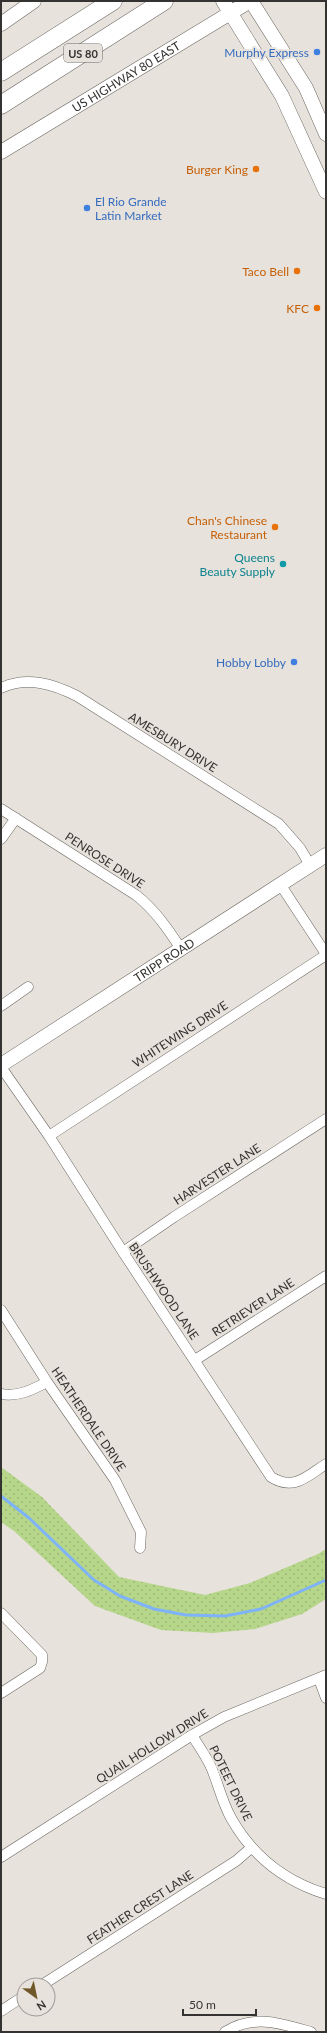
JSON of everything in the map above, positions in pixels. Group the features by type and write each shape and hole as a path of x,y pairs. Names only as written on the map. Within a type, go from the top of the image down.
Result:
{"highway":[{"name":"US 80","path":"1,72 114,1"},
{"name":"US 80","path":"1,105 164,1"}],"main road":[{"path":"1,24 34,1"},
{"path":"223,1 282,96 326,192"},
{"path":"250,1 306,88 326,134"},
{"name":"US HIGHWAY 80 EAST","path":"1,152 250,1"},
{"name":"TRIPP ROAD","path":"1,1066 326,855"}],"street":[{"name":"AMESBURY DRIVE","path":"1,688 24,683 42,682 77,696 279,824 290,836 310,865"},
{"name":"PENROSE DRIVE","path":"1,808 147,903 163,922 181,949"},
{"path":"1,839 16,818"},
{"path":"280,884 326,955"},
{"name":"WHITEWING DRIVE","path":"49,1136 326,955"},
{"path":"1,1006 28,987"},
{"name":"BRUSHWOOD LANE","path":"1,1066 49,1136 123,1252 271,1477 279,1482 296,1484 326,1464"},
{"name":"HARVESTER LANE","path":"123,1252 174,1216 326,1119"},
{"name":"RETRIEVER LANE","path":"195,1360 326,1276"},
{"name":"HEATHERDALE DRIVE","path":"1,1310 47,1382 115,1480 140,1532 140,1548"},
{"path":"1,1394 10,1395 29,1392 47,1382"},
{"path":"1,1613 42,1655 40,1668 1,1692"},
{"path":"322,1677 326,1698"},
{"name":"QUAIL HOLLOW DRIVE","path":"1,1857 192,1735 224,1717 322,1677"},
{"name":"POTEET DRIVE","path":"192,1735 210,1766 231,1817 251,1848 275,1869 303,1887 326,1894"},
{"name":"FEATHER CREST LANE","path":"55,1977 236,1861 251,1848"},
{"path":"1,2011 16,2001"},
{"path":"225,2032 248,2021 267,2021 311,2032"}],"green space":[{"path":"1,1467 42,1497 119,1577 205,1595 250,1583 318,1554 326,1549 326,1599 302,1614 255,1629 213,1633 161,1630 95,1606 14,1531 1,1522"}],"waterway":[{"path":"1,1496 29,1518 94,1580 120,1596 154,1609 186,1615 225,1616 261,1609 326,1580"}],"place":[{"name":"Murphy Express","path":"317,52"},
{"name":"Burger King","path":"256,169"},
{"name":"El Rio Grande Latin Market","path":"87,208"},
{"name":"Taco Bell","path":"297,271"},
{"name":"KFC","path":"317,308"},
{"name":"Chan's Chinese Restaurant","path":"275,527"},
{"name":"Queens Beauty Supply","path":"283,564"},
{"name":"Hobby Lobby","path":"294,662"}]}
